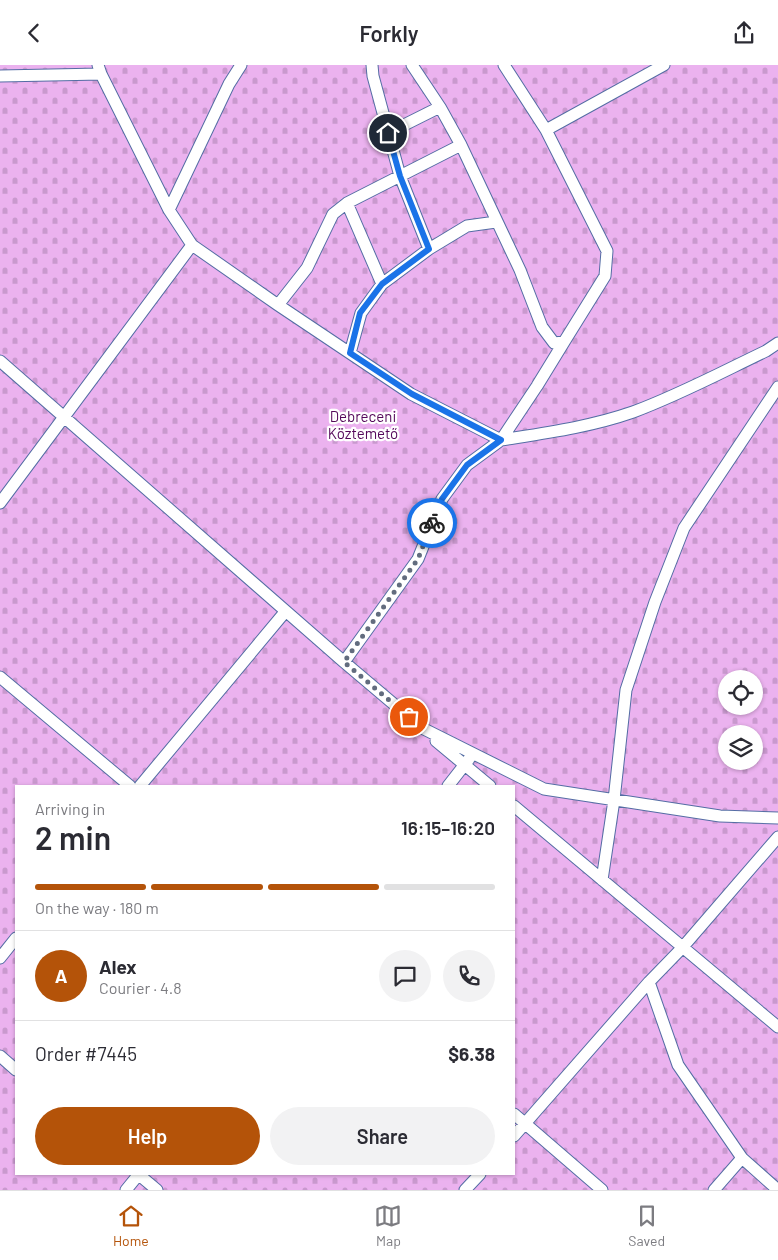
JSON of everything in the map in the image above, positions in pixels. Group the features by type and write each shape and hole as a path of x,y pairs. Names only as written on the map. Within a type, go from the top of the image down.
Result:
{"lane":[{"path":"169,210 229,84 241,65"},
{"path":"372,65 373,76 400,176 429,249"},
{"path":"412,65 440,107 461,145 520,270 542,327 554,343 564,342"},
{"path":"344,662 418,559 442,499 467,465 501,440 537,386 604,276 607,251 546,130 504,65"},
{"path":"546,130 664,65"},
{"path":"0,75 100,69 169,210 192,245 412,394 501,440 578,428 632,412 675,395 766,351 778,343"},
{"path":"388,133 440,107"},
{"path":"278,305 307,268 333,214 347,203 461,145"},
{"path":"347,203 382,284"},
{"path":"350,353 360,313 382,284 429,249 467,226 496,222"},
{"path":"0,503 192,245"},
{"path":"0,361 285,612 489,785"},
{"path":"602,880 614,800 626,690 655,602 684,528 778,387"},
{"path":"141,785 285,612"},
{"path":"0,677 129,785"},
{"path":"422,728 544,789 720,816 778,818"},
{"path":"449,785 474,754"},
{"path":"515,807 778,1027"},
{"path":"515,1135 649,982 682,948 778,837"},
{"path":"0,958 15,939"},
{"path":"649,982 678,1065 742,1158 778,1190"},
{"path":"0,1056 15,1069"},
{"path":"515,1115 602,1190"},
{"path":"714,1190 742,1158"},
{"path":"126,1190 137,1175"},
{"path":"139,1175 157,1190"},
{"path":"465,1190 479,1175"}],"green space":[{"name":"Debreceni Köztemető","path":"0,65 778,65 778,1190 0,1190"}],"way so far":[{"path":"409,717 344,662 418,559 432,523"}],"route":[{"path":"388,133 400,176 429,249 382,284 360,313 350,353 412,394 501,440 467,465 442,499 432,523"}]}
